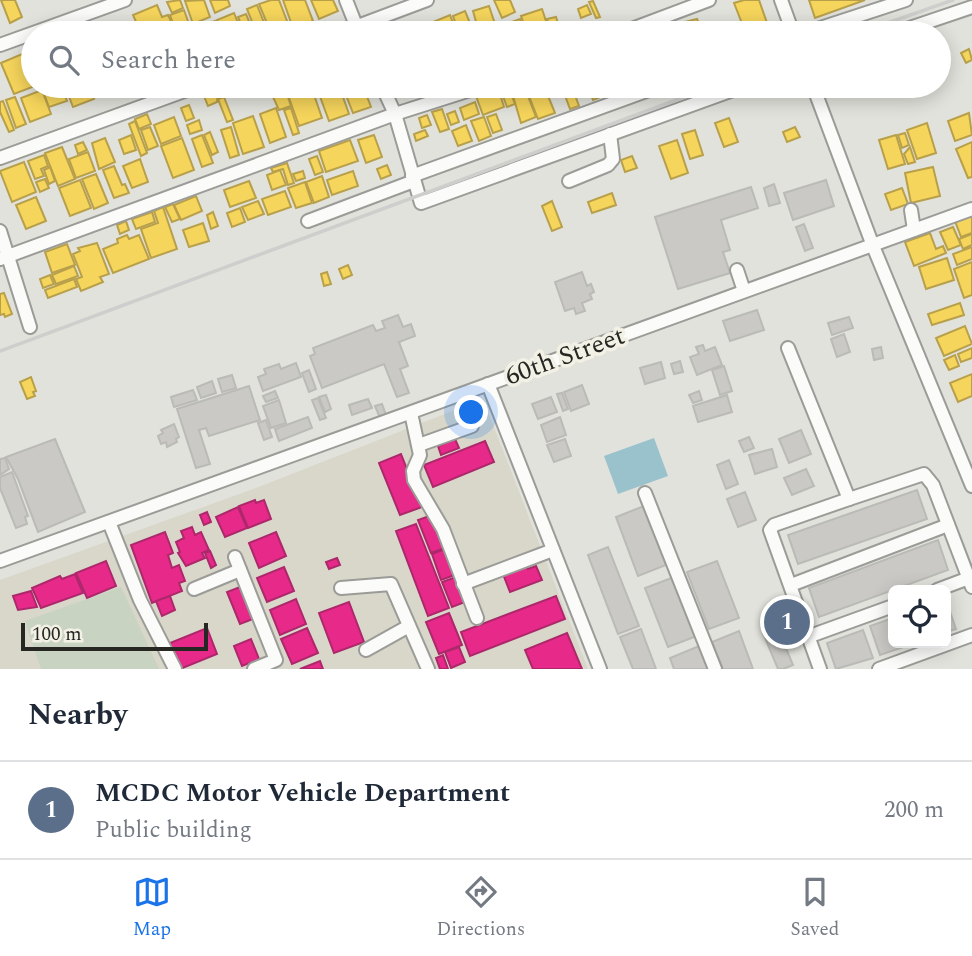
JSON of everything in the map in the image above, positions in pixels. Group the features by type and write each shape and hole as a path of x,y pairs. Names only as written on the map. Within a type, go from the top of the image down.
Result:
{"street":[{"path":"67,21 125,0"},
{"path":"346,0 354,21"},
{"path":"379,21 427,0"},
{"path":"653,21 709,0"},
{"path":"781,0 789,21"},
{"path":"842,21 906,0"},
{"path":"931,21 972,7"},
{"path":"0,45 21,37"},
{"path":"0,158 165,98"},
{"path":"388,98 395,114 421,203 710,98"},
{"path":"5,257 445,98"},
{"path":"308,220 628,98"},
{"path":"817,98 873,246 972,486"},
{"path":"569,181 608,165 613,159 610,134"},
{"name":"60th Street","path":"0,561 972,209"},
{"path":"911,210 915,230"},
{"path":"0,231 5,257 30,327"},
{"path":"737,270 744,291"},
{"path":"788,348 849,499"},
{"path":"488,384 600,669"},
{"path":"411,413 419,445 414,480 443,529 477,618"},
{"path":"419,445 472,426"},
{"path":"820,669 770,530 774,525 925,474 933,485 971,582 951,587"},
{"path":"645,494 715,669"},
{"path":"109,523 141,600 175,669"},
{"path":"791,585 948,525"},
{"path":"463,584 553,550"},
{"path":"236,557 278,664 254,669"},
{"path":"194,589 240,570"},
{"path":"341,588 391,584 428,669"},
{"path":"810,636 888,608"},
{"path":"366,650 409,626"},
{"path":"879,669 972,635"}],"shaded area":[{"path":"483,399 588,669 0,669 0,580 256,488"}],"green space":[{"path":"121,587 159,669 41,669 25,621"}],"water":[{"path":"654,438 668,476 618,494 604,456"}],"building: Homes":[{"path":"1,0 15,0 22,17 10,23"},
{"path":"180,0 183,8 172,13 167,2"},
{"path":"204,0 210,17 192,21 185,1"},
{"path":"210,0 228,0 230,6 215,13"},
{"path":"279,0 287,21 266,21 259,4"},
{"path":"283,0 305,0 313,21 290,21"},
{"path":"311,0 333,0 338,11 319,19"},
{"path":"494,0 510,0 515,12 502,18"},
{"path":"759,0 766,21 741,21 734,3"},
{"path":"809,0 865,0 815,18"},
{"path":"593,1 600,17 596,18 589,2"},
{"path":"157,5 162,17 168,15 171,21 136,21 133,15"},
{"path":"257,5 263,21 252,21 247,9"},
{"path":"587,5 591,14 581,18 578,9"},
{"path":"489,6 494,21 476,21 473,11"},
{"path":"542,9 546,21 523,21 521,16"},
{"path":"184,10 188,21 172,21 170,15"},
{"path":"465,11 469,21 455,21 453,16"},
{"path":"234,13 237,21 217,21"},
{"path":"246,14 249,21 240,21 238,17"},
{"path":"450,15 452,21 435,21"},
{"path":"969,49 972,60 966,63 961,53"},
{"path":"21,54 21,91 14,94 1,63"},
{"path":"15,97 26,124 16,128 6,100"},
{"path":"21,98 45,98 51,114 30,122"},
{"path":"46,98 66,98 67,101 49,107"},
{"path":"70,98 94,99 73,107"},
{"path":"205,98 217,98 217,102 208,106"},
{"path":"224,98 233,120 227,122 218,99"},
{"path":"274,98 288,98 291,106 279,110"},
{"path":"289,98 315,98 322,118 299,126"},
{"path":"321,98 343,98 349,114 329,121"},
{"path":"347,98 368,98 371,107 353,113"},
{"path":"477,98 501,98 504,107 483,115"},
{"path":"504,98 513,98 515,104 507,107"},
{"path":"514,98 529,98 536,117 521,123"},
{"path":"530,98 549,98 555,113 538,119"},
{"path":"566,98 576,98 579,106 570,109"},
{"path":"3,101 14,130 9,132 0,112 0,102"},
{"path":"475,102 479,114 464,120 460,108"},
{"path":"189,105 194,118 186,121 181,108"},
{"path":"276,108 286,137 270,143 260,114"},
{"path":"291,108 299,133 293,135 284,110"},
{"path":"442,109 449,129 440,132 432,112"},
{"path":"455,111 459,122 451,125 447,114"},
{"path":"969,113 972,135 955,141 948,121"},
{"path":"147,114 151,124 139,129 135,119"},
{"path":"496,114 502,130 493,133 487,117"},
{"path":"427,115 431,125 422,128 419,118"},
{"path":"253,116 264,147 243,154 233,123"},
{"path":"174,117 181,136 161,144 154,125"},
{"path":"484,117 491,136 479,141 471,121"},
{"path":"729,118 738,142 724,147 715,123"},
{"path":"199,120 202,130 190,134 187,125"},
{"path":"135,121 147,153 141,156 129,124"},
{"path":"927,123 936,153 917,159 907,130"},
{"path":"466,125 472,141 458,146 452,131"},
{"path":"150,127 158,146 148,150 141,130"},
{"path":"231,127 239,155 230,158 221,130"},
{"path":"795,127 800,137 787,142 783,132"},
{"path":"425,130 428,136 416,141 414,134"},
{"path":"695,130 703,155 690,159 682,134"},
{"path":"210,132 218,152 212,155 204,135"},
{"path":"905,133 909,145 902,148 898,135"},
{"path":"131,135 136,150 124,154 119,140"},
{"path":"202,135 213,163 202,167 192,139"},
{"path":"374,135 382,157 366,163 358,140"},
{"path":"896,135 905,164 888,169 879,140"},
{"path":"105,138 115,162 99,169 92,143"},
{"path":"182,138 194,170 173,178 161,146"},
{"path":"350,140 358,161 326,172 319,151"},
{"path":"677,140 688,173 671,179 659,146"},
{"path":"83,142 87,150 78,154 75,145"},
{"path":"972,142 972,177 968,178 956,149"},
{"path":"62,147 75,179 58,186 45,153"},
{"path":"910,147 915,162 908,164 904,154"},
{"path":"88,152 95,171 76,178 69,159"},
{"path":"44,155 48,166 41,169 44,176 35,179 28,161"},
{"path":"317,156 323,172 315,175 309,159"},
{"path":"632,156 637,168 625,172 621,160"},
{"path":"140,159 148,182 132,188 123,166"},
{"path":"24,162 36,192 12,202 0,171"},
{"path":"287,163 294,183 288,185 283,169 273,172 271,168"},
{"path":"387,165 391,175 381,179 377,169"},
{"path":"114,166 122,185 125,184 129,193 114,198 103,170"},
{"path":"50,167 55,181 49,184 44,170"},
{"path":"933,167 940,196 911,203 905,173"},
{"path":"280,170 286,185 272,190 267,175"},
{"path":"303,171 305,178 296,181 293,174"},
{"path":"353,171 358,186 332,195 327,180"},
{"path":"96,174 108,203 94,209 82,179"},
{"path":"322,176 329,197 314,203 306,182"},
{"path":"45,179 49,188 40,192 36,182"},
{"path":"80,180 91,208 70,216 59,188"},
{"path":"249,181 256,198 230,207 224,190"},
{"path":"305,182 312,203 296,208 288,188"},
{"path":"902,188 908,204 891,210 885,194"},
{"path":"285,191 291,207 268,215 262,199"},
{"path":"612,193 616,205 592,213 588,202"},
{"path":"196,196 202,211 181,220 174,205"},
{"path":"36,197 46,221 26,229 16,205"},
{"path":"258,201 264,214 248,220 242,207"},
{"path":"552,201 562,227 552,231 542,206"},
{"path":"173,204 180,219 172,222 165,207"},
{"path":"163,207 177,249 151,258 141,229 158,223 154,211"},
{"path":"240,208 245,222 232,227 227,213"},
{"path":"152,212 155,222 136,229 132,219"},
{"path":"213,212 218,226 211,229 207,215"},
{"path":"972,214 972,233 961,237 955,221"},
{"path":"126,221 129,230 120,234 117,225"},
{"path":"203,223 209,241 189,247 183,230"},
{"path":"953,227 961,245 948,250 940,232"},
{"path":"930,233 936,249 943,246 946,253 914,266 905,242"},
{"path":"972,234 972,245 963,249 959,239"},
{"path":"127,235 129,239 139,235 149,259 113,273 103,249 118,243 117,239"},
{"path":"97,243 109,274 100,277 103,282 81,291 76,279 82,277 73,254 80,251 78,248"},
{"path":"67,244 75,265 52,273 45,252"},
{"path":"972,247 972,259 957,265 953,254"},
{"path":"947,258 954,280 926,289 919,267"},
{"path":"972,262 972,295 964,298 954,269"},
{"path":"348,265 352,275 343,279 339,269"},
{"path":"74,266 78,276 56,284 52,275"},
{"path":"327,272 331,284 324,286 321,274"},
{"path":"50,275 54,284 43,288 40,279"},
{"path":"74,279 77,287 48,298 45,290"},
{"path":"4,293 12,314 5,317 4,314 0,315 0,294"},
{"path":"960,303 964,315 932,325 928,314"},
{"path":"965,326 972,344 944,356 936,338"},
{"path":"972,348 972,358 961,362 958,354"},
{"path":"955,355 959,366 949,370 944,360"},
{"path":"972,374 972,396 958,402 950,383"},
{"path":"31,377 36,391 33,392 35,396 27,399 20,382"}],"building: Health":[{"path":"455,439 459,448 441,455 438,446"},
{"path":"485,441 494,462 433,487 424,465"},
{"path":"401,454 422,507 400,515 379,463"},
{"path":"255,500 256,503 264,500 271,519 248,528 239,506"},
{"path":"238,507 247,528 225,537 216,517"},
{"path":"207,512 211,522 204,525 200,515"},
{"path":"432,515 445,548 431,553 418,520"},
{"path":"416,524 449,608 428,616 396,531"},
{"path":"192,527 195,535 201,532 209,550 202,553 205,558 186,566 178,553 180,552 176,542 184,538 181,531"},
{"path":"165,532 173,553 168,555 172,568 179,565 185,581 179,583 182,591 152,603 131,545"},
{"path":"276,532 286,556 259,568 249,543"},
{"path":"445,549 455,575 441,580 432,554"},
{"path":"210,551 216,565 211,568 205,553"},
{"path":"337,558 340,565 329,569 326,562"},
{"path":"106,561 116,586 87,598 76,573"},
{"path":"527,565 528,569 536,566 542,580 510,592 503,574"},
{"path":"284,567 294,591 267,602 257,578"},
{"path":"75,574 83,593 41,608 32,588 60,576 62,579"},
{"path":"456,577 465,602 452,607 442,582"},
{"path":"240,587 253,619 240,624 227,592"},
{"path":"31,591 37,607 18,610 13,596"},
{"path":"170,596 175,610 162,616 156,601"},
{"path":"556,596 565,619 470,656 461,632"},
{"path":"296,599 306,624 280,635 270,610"},
{"path":"349,602 364,642 334,653 319,613"},
{"path":"449,613 462,645 439,654 426,622"},
{"path":"207,628 217,654 180,669 170,643"},
{"path":"307,628 318,653 292,664 281,639"},
{"path":"567,633 582,669 533,669 525,650"},
{"path":"251,639 259,659 242,666 234,646"},
{"path":"459,647 465,662 451,668 445,652"},
{"path":"443,655 448,669 440,669 436,658"},
{"path":"320,661 323,669 300,669"}],"building: Other":[{"path":"826,180 834,206 793,220 784,193"},
{"path":"774,184 780,203 769,206 764,188"},
{"path":"751,187 758,208 721,220 730,250 723,252 730,273 678,289 655,217"},
{"path":"804,224 813,248 805,251 796,227"},
{"path":"582,272 587,286 591,284 594,292 590,294 592,299 582,303 585,311 576,314 574,308 565,311 555,282"},
{"path":"757,310 764,330 730,341 723,321"},
{"path":"398,315 403,327 411,324 415,336 399,342 408,366 400,369 409,393 397,397 384,364 322,388 310,356 315,354 313,348 373,325 376,331 385,328 382,321"},
{"path":"849,317 853,328 832,335 828,323"},
{"path":"844,334 850,352 837,357 831,339"},
{"path":"703,345 705,351 715,347 722,365 697,375 690,357 699,354 696,347"},
{"path":"881,347 883,358 874,360 872,349"},
{"path":"680,361 683,372 674,374 671,364"},
{"path":"661,362 665,378 645,384 640,368"},
{"path":"296,363 301,377 263,391 258,377 266,374 264,369 279,364 281,369"},
{"path":"724,366 732,391 720,395 712,370"},
{"path":"309,370 316,389 309,392 302,373"},
{"path":"232,375 236,388 222,392 218,379"},
{"path":"212,381 216,393 201,398 197,387"},
{"path":"582,385 589,404 571,411 564,392"},
{"path":"249,386 260,420 209,436 206,428 199,430 210,464 196,468 177,409"},
{"path":"193,390 197,400 174,407 171,397"},
{"path":"275,391 278,398 266,402 263,396"},
{"path":"699,391 702,400 693,403 689,395"},
{"path":"562,393 568,409 563,411 557,394"},
{"path":"326,395 331,409 325,412 319,397"},
{"path":"727,395 732,412 698,422 693,406"},
{"path":"551,397 557,412 538,419 532,404"},
{"path":"318,398 326,418 320,420 312,400"},
{"path":"368,399 372,408 352,415 349,405"},
{"path":"279,400 286,423 271,428 263,406"},
{"path":"382,404 386,415 380,418 375,406"},
{"path":"308,417 312,428 279,441 275,429"},
{"path":"560,417 566,435 547,442 541,425"},
{"path":"266,420 272,437 264,440 258,423"},
{"path":"174,424 179,437 177,442 167,447 166,442 161,444 158,436 163,433 161,430"},
{"path":"801,430 811,454 789,463 779,439"},
{"path":"749,437 754,448 744,452 739,441"},
{"path":"55,439 85,512 38,532 18,479 6,457"},
{"path":"565,439 571,456 554,462 547,445"},
{"path":"772,449 777,467 755,474 749,455"},
{"path":"5,458 9,469 0,475 0,459"},
{"path":"729,460 738,484 726,489 717,465"},
{"path":"806,469 814,486 792,495 784,478"},
{"path":"12,472 28,516 25,517 27,524 16,528 0,488 0,477"},
{"path":"917,490 927,519 798,564 788,535"},
{"path":"745,492 756,520 738,527 727,499"},
{"path":"644,506 666,565 638,576 616,517"},
{"path":"938,540 948,570 907,585 888,585 888,592 819,617 809,588"},
{"path":"608,547 639,626 618,634 588,555"},
{"path":"717,561 739,618 709,629 687,572"},
{"path":"674,577 697,636 668,647 645,588"},
{"path":"951,614 956,629 951,630"},
{"path":"888,620 888,648 900,648 880,655 870,626"},
{"path":"777,627 793,665 783,669 778,669 763,633"},
{"path":"641,629 656,669 633,669 620,637"},
{"path":"863,630 873,658 836,669 827,643"},
{"path":"739,631 753,669 723,669 712,642"},
{"path":"699,646 708,669 674,669 670,658"}],"railway":[{"path":"893,21 953,0"},
{"path":"0,351 682,98"}],"place":[{"name":"MCDC Motor Vehicle Department","path":"787,622"}]}
